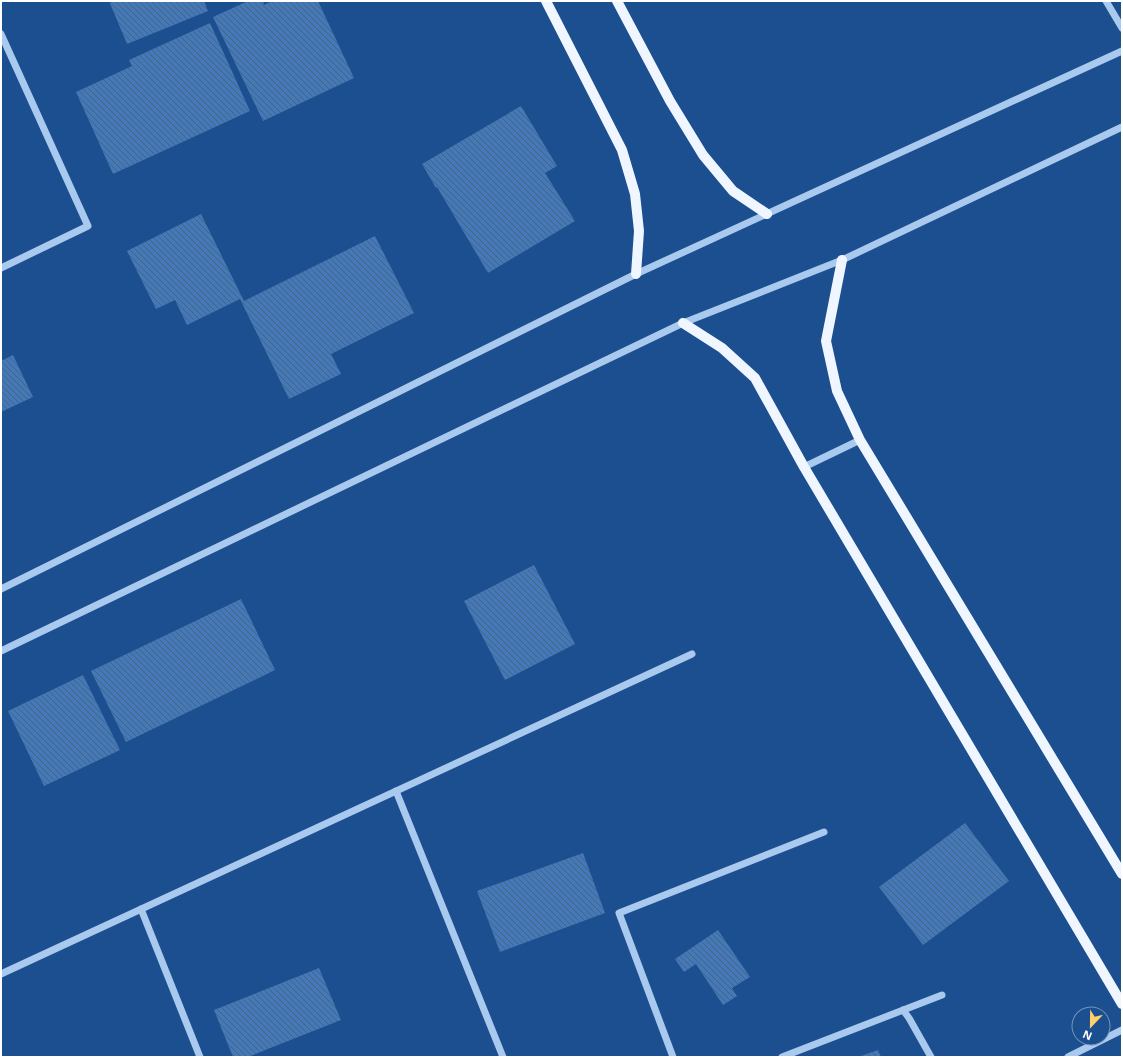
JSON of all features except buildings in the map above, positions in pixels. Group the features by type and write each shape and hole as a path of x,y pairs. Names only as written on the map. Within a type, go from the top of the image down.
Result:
{"main road":[{"path":"546,1 622,150 635,194 639,231 636,274"},
{"path":"617,1 670,101 703,155 733,191 767,214"},
{"path":"842,260 826,341 837,391 860,440 1122,874"},
{"path":"683,323 722,348 755,378 804,468 1122,1004"}],"street":[{"path":"1106,1 1122,28"},
{"path":"1,34 88,226 1,268"},
{"path":"1,589 636,274 1122,51"},
{"path":"1,651 683,323 842,260 1122,127"},
{"path":"804,468 860,440"},
{"path":"1,974 692,654"},
{"path":"396,791 503,1057"},
{"path":"674,1057 619,913 824,832"},
{"path":"141,909 200,1057"},
{"path":"782,1057 942,995"},
{"path":"904,1010 930,1057"},
{"path":"1068,1057 1122,1030"}]}
